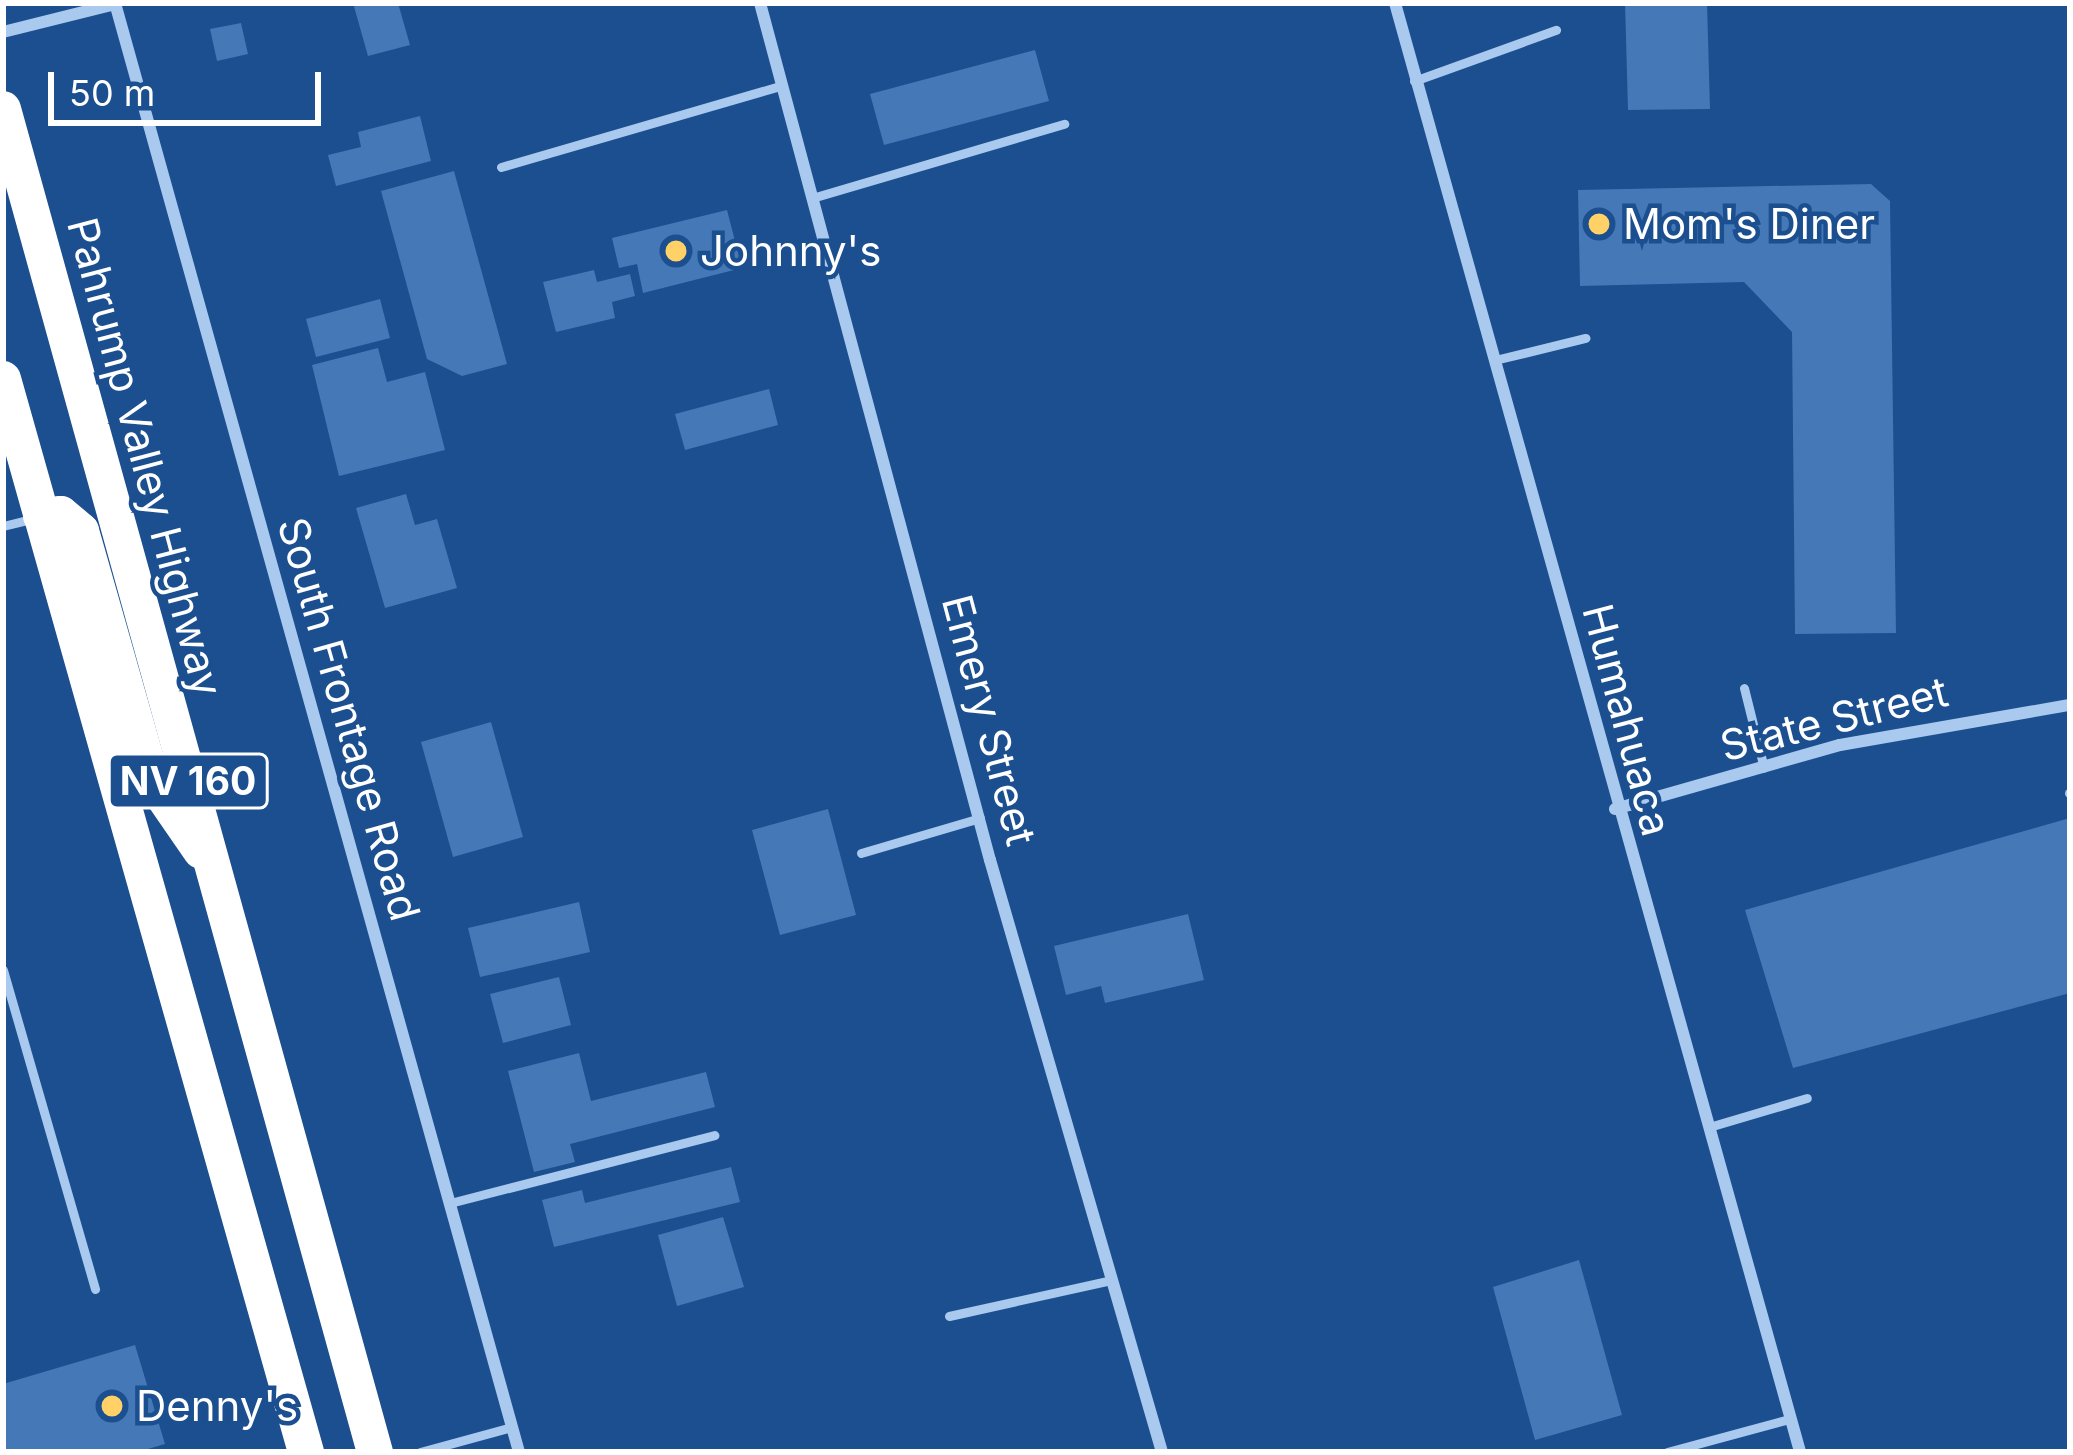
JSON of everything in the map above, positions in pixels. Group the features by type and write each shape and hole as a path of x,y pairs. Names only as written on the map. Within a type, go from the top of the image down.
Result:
{"highway":[{"name":"Pahrump Valley Highway","path":"3,109 375,1452"},
{"name":"NV 160","path":"3,379 306,1452"},
{"path":"41,516 61,514 81,531 152,780 212,863"}],"street":[{"name":"Emery Street","path":"760,3 980,818 1162,1452"},
{"name":"Humahuaca","path":"1395,3 1414,81 1499,359 1615,809 1800,1452"},
{"path":"3,32 115,4"},
{"name":"South Frontage Road","path":"115,4 520,1452"},
{"name":"State Street","path":"1615,809 1840,745 2070,705"}],"lane":[{"path":"1414,81 1556,30"},
{"path":"501,167 780,86"},
{"path":"812,198 1064,124"},
{"path":"1499,359 1586,338"},
{"path":"3,526 41,516"},
{"path":"1744,688 1764,768"},
{"path":"861,853 980,818"},
{"path":"3,970 95,1289"},
{"path":"1707,1128 1807,1098"},
{"path":"450,1203 714,1135"},
{"path":"949,1316 1111,1280"},
{"path":"1667,1452 1789,1419"},
{"path":"420,1452 512,1427"}],"building":[{"path":"353,3 398,3 410,45 368,56"},
{"path":"1625,3 1707,3 1710,109 1628,110"},
{"path":"241,23 248,54 217,61 210,29"},
{"path":"1035,50 1049,101 884,145 870,94"},
{"path":"420,116 431,161 336,186 328,155 361,147 358,132"},
{"path":"454,171 507,364 462,376 427,359 381,191"},
{"path":"1871,184 1890,201 1896,633 1795,634 1792,332 1744,282 1580,286 1578,190"},
{"name":"Johnny's","path":"727,210 742,268 643,293 637,264 619,268 612,238"},
{"path":"594,270 597,282 630,274 635,296 612,302 615,318 556,332 543,282"},
{"path":"380,299 390,338 316,357 306,319"},
{"path":"378,348 387,382 425,372 445,450 339,476 312,365"},
{"path":"769,389 778,425 685,450 675,414"},
{"path":"406,494 415,525 437,519 457,588 385,608 356,508"},
{"path":"491,722 523,837 453,857 421,742"},
{"path":"828,809 856,915 780,935 752,830"},
{"path":"2070,818 2070,993 1793,1068 1745,910"},
{"path":"579,902 590,952 480,977 468,928"},
{"path":"1188,914 1204,980 1105,1003 1101,986 1066,995 1054,946"},
{"path":"559,977 571,1025 503,1043 490,994"},
{"path":"579,1053 591,1101 706,1072 715,1107 570,1144 575,1162 534,1172 508,1071"},
{"path":"731,1167 740,1202 554,1247 542,1200 582,1190 585,1203"},
{"path":"723,1217 744,1287 677,1306 658,1235"},
{"path":"1579,1260 1622,1415 1535,1440 1493,1287"},
{"path":"135,1345 165,1444 138,1452 3,1452 3,1384"}],"place":[{"name":"Mom's Diner","path":"1599,224"},
{"name":"Johnny's","path":"676,251"},
{"name":"Denny's","path":"112,1406"}]}
